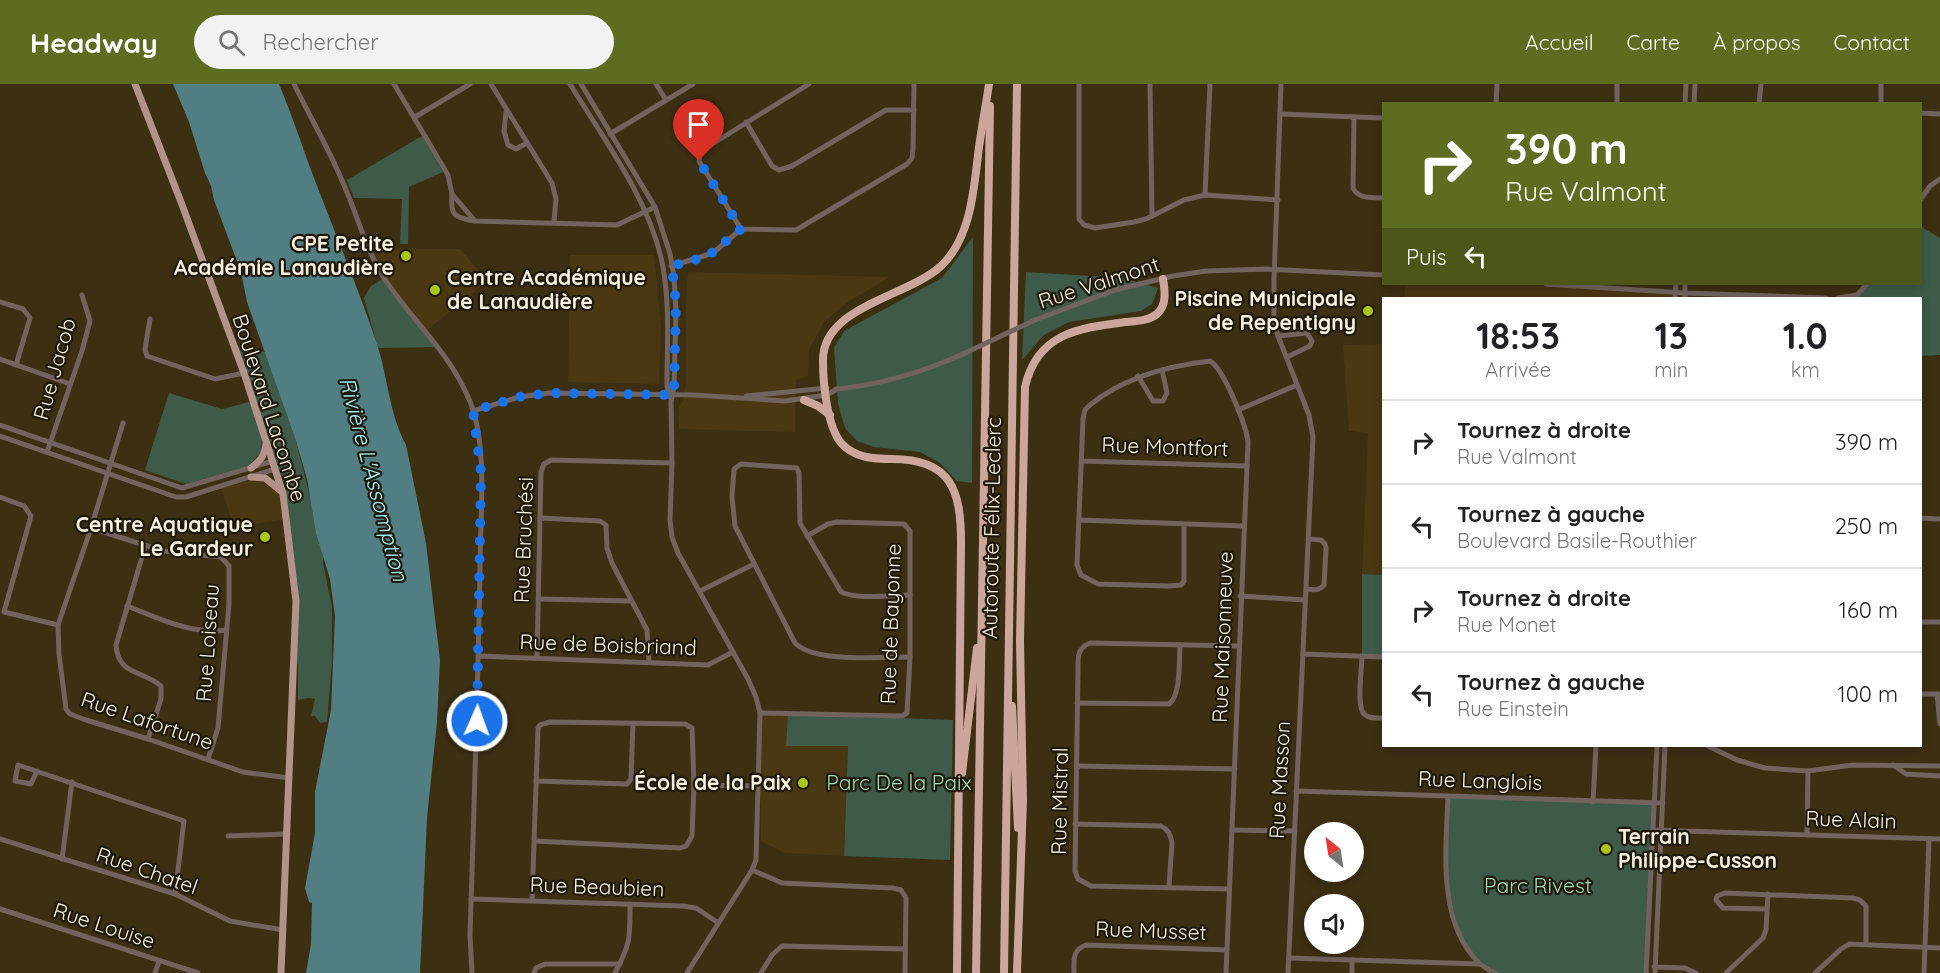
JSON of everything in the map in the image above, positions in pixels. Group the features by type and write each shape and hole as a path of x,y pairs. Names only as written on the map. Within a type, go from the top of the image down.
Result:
{"highway":[{"path":"957,973 961,535 958,498 947,479 923,463 910,459 865,457 851,451 837,438 830,415 823,358 824,347 836,326 850,315 928,276 944,263 953,250 964,226 972,197 989,84"},
{"name":"Autoroute Félix-Leclerc","path":"976,973 989,84"},
{"name":"Autoroute Félix-Leclerc","path":"1004,973 1017,84"},
{"path":"1017,973 1023,794 1020,664 1023,404 1026,382 1031,367 1040,354 1064,335 1080,329 1144,320 1155,315 1164,302 1163,279"},
{"path":"804,400 830,415"},
{"path":"959,802 981,620"},
{"path":"1008,654 1020,866"}],"main road":[{"name":"Boulevard Lacombe","path":"135,84 244,373 283,493 296,601 281,973"},
{"path":"251,468 265,453 266,438"},
{"path":"251,477 265,478 283,493"}],"street":[{"path":"294,84 347,191 359,228 374,260 391,288 448,359 473,411 481,472 479,656 471,899 472,973"},
{"path":"394,84 448,175 452,194 451,206 454,214 461,220 617,225 655,207"},
{"path":"415,117 470,84"},
{"path":"491,84 552,183 555,193 555,222"},
{"path":"570,84 654,230 664,268 667,304 667,386 671,397"},
{"path":"581,84 655,207 667,242 676,304 674,387 671,397 670,520 672,537 678,553 734,652 756,697 759,713 756,860 687,973"},
{"path":"656,84 666,100"},
{"path":"603,138 693,84"},
{"path":"792,84 796,92"},
{"path":"741,229 699,161 699,155 705,147 809,84"},
{"path":"664,268 708,256 741,229 796,230 903,167 912,158 914,84"},
{"path":"1079,84 1079,219 1084,225 1095,228 1146,219 1180,202 1205,195 1278,200"},
{"path":"1150,84 1152,216"},
{"path":"1205,195 1210,84"},
{"name":"Rue Masson","path":"1281,84 1274,322 1312,426 1312,485 1288,973"},
{"path":"1496,102 1497,84"},
{"path":"1617,84 1617,102"},
{"path":"1685,102 1686,84"},
{"path":"1694,102 1695,84"},
{"path":"1759,102 1761,84"},
{"path":"1881,84 1881,102"},
{"path":"506,110 504,131 508,146 516,148 526,143"},
{"path":"746,122 772,166 779,170 792,166 886,110 914,110"},
{"path":"1922,113 1940,114"},
{"path":"1280,114 1382,118"},
{"path":"1354,117 1353,188 1363,197 1382,198"},
{"path":"1922,197 1930,186 1940,179"},
{"path":"452,194 475,221"},
{"name":"Rue Valmont","path":"739,397 772,401 804,400 837,389 904,376 963,354 1035,320 1100,295 1163,279 1212,270 1274,270 1382,275"},
{"path":"1557,285 1675,296 1750,297"},
{"path":"1844,297 1857,295 1866,285"},
{"name":"Rue Jacob","path":"47,452 90,321 82,295"},
{"path":"0,302 23,309 30,318 16,365"},
{"path":"150,319 145,349 147,356 215,379 244,373"},
{"path":"1278,336 1307,333 1310,336 1312,341 1310,346 1287,357"},
{"path":"0,359 70,384"},
{"name":"Rue Maisonneuve","path":"1082,460 1085,410 1097,399 1116,386 1138,376 1203,362 1210,361 1220,370 1247,436 1226,973"},
{"path":"1138,376 1153,401 1163,401 1167,393 1162,370"},
{"path":"1238,410 1297,385"},
{"name":"Rue Valmont","path":"473,411 519,397 550,393 739,397 826,392"},
{"name":"Rue Lafortune","path":"123,423 58,625 66,710 86,720 243,772 290,778"},
{"path":"2,426 182,488 251,468 274,465 251,477 186,497 176,496 0,436 2,426"},
{"name":"Rue Bruchési","path":"537,658 541,472 544,464 552,460 672,463"},
{"path":"1082,460 1077,565 1081,575 1098,584 1180,585 1184,581 1184,525"},
{"name":"Rue Montfort","path":"1082,460 1247,466"},
{"path":"910,595 858,596 841,592 800,523 797,468 746,464 737,466 732,473 735,526 795,643 801,650 822,656 910,657"},
{"path":"0,497 24,506 32,516 4,612 58,625"},
{"path":"540,518 600,521 606,525 608,552 647,630 649,662"},
{"path":"1922,519 1940,519"},
{"path":"1079,520 1244,526"},
{"name":"Rue de Bayonne","path":"759,713 899,716 907,713 908,710 910,531 904,524 837,522 828,524 807,536"},
{"name":"Rue Loiseau","path":"91,528 145,546 172,552 221,557 229,566 218,728 207,759"},
{"path":"1306,590 1316,590 1324,585 1325,544 1321,540 1309,539"},
{"path":"145,546 116,645 116,654 124,668 154,680 160,686 161,699 148,739"},
{"path":"700,591 754,564"},
{"path":"1240,596 1305,600"},
{"path":"539,599 631,601"},
{"path":"127,606 194,629 217,632 226,630"},
{"path":"1922,622 1940,622"},
{"name":"Rue Mistral","path":"1180,645 1090,643 1085,645 1078,654 1075,871 1080,881 1091,886 1229,889"},
{"path":"1077,703 1169,704 1173,702 1177,693 1180,645 1239,646"},
{"name":"Rue de Boisbriand","path":"479,656 708,665 734,652"},
{"path":"1302,654 1382,657"},
{"path":"1362,656 1360,707 1365,716 1382,718"},
{"path":"1922,694 1938,694 1940,724"},
{"path":"532,901 534,841 536,781 538,729 545,722 633,723 685,724 693,731 692,836 686,846 680,848 534,841"},
{"path":"536,781 627,784 631,779 633,723"},
{"path":"1593,802 1596,747"},
{"path":"1657,747 1647,970 1685,968 1696,973"},
{"path":"1656,970 1665,747"},
{"path":"1719,747 1737,760 1765,768 1809,771 1853,765 1940,766"},
{"path":"37,771 32,784 15,782 18,765 72,782 184,822 175,894"},
{"path":"1893,765 1906,774 1940,776"},
{"path":"1077,766 1235,769"},
{"path":"1807,835 1809,771"},
{"path":"62,860 72,782"},
{"path":"694,785 758,786"},
{"name":"Rue Langlois","path":"1296,791 1663,803"},
{"path":"1448,796 1445,874 1448,898 1458,929 1479,964"},
{"path":"1075,824 1161,826 1165,828 1172,843 1169,886"},
{"path":"1232,830 1295,831"},
{"name":"Rue Alain","path":"1653,830 1940,839"},
{"path":"228,836 288,834"},
{"name":"Rue Chatel","path":"0,839 175,894 230,921 283,930"},
{"path":"1924,973 1929,839"},
{"path":"752,870 782,883 901,890 906,898 905,973"},
{"path":"1766,909 1724,908 1716,900 1725,892 1860,900 1866,906 1866,943"},
{"path":"1726,973 1763,938 1766,930 1768,894"},
{"name":"Rue Beaubien","path":"471,899 696,908 717,922"},
{"path":"615,973 628,949 630,904"},
{"name":"Rue Louise","path":"0,909 198,973"},
{"path":"1815,973 1846,946 1866,943 1940,948"},
{"name":"Rue Musset","path":"1074,973 1074,958 1077,950 1086,945 1227,950"},
{"path":"761,973 772,955 782,946 905,949"},
{"path":"1289,958 1479,964 1495,973"},
{"path":"1352,960 1352,973"},
{"path":"155,973 159,961"},
{"path":"534,973 536,968 545,964 620,964"}],"shaded area":[{"name":"Centre Académique de Lanaudière","path":"369,248 460,249 488,281 426,331 384,278"},
{"path":"570,255 654,255 661,326 659,384 568,382"},
{"path":"688,272 890,277 848,302 824,322 809,350 808,376 796,380 795,432 679,429 679,406 683,402 686,383"},
{"path":"1405,285 1560,285 1675,293 1675,297 1405,297"},
{"path":"1382,344 1382,575 1362,574 1368,433 1349,431 1343,345"},
{"path":"253,480 271,485 278,494 287,519 234,527 221,488"},
{"name":"École de la Paix","path":"760,713 788,714 787,746 848,746 844,856 785,853 761,841"}],"green space":[{"path":"422,136 443,172 409,187 408,244 400,244 402,199 354,198 347,180"},
{"path":"1922,227 1940,238 1940,355 1922,356 1922,297 1852,297 1866,285 1922,285"},
{"path":"973,237 972,483 957,481 940,463 920,452 874,447 857,441 845,428 838,404 834,348 844,331 942,278"},
{"path":"1026,272 1123,278 1158,288 1152,304 1141,311 1069,322 1044,335 1022,360"},
{"path":"384,278 439,347 378,348 364,298 371,286"},
{"path":"230,344 265,352 296,441 323,549 323,563 332,607 332,661 327,722 320,723 315,716 311,716 315,699 298,700 298,664 295,664 296,601 287,519 262,434 261,452 248,466 186,484 145,470 169,393 222,409 253,401"},
{"path":"1362,574 1382,575 1382,656 1362,656"},
{"name":"Parc De la Paix","path":"788,714 953,720 950,860 844,856 848,746 786,746"},
{"name":"Parc Rivest","path":"1448,796 1654,803 1646,973 1494,973 1474,956 1459,931 1445,875"}],"water":[{"name":"Rivière L'Assomption","path":"173,84 279,84 370,323 381,357 392,408 406,445 426,543 440,660 437,722 427,818 420,973 306,973 311,944 312,903 309,902 305,888 315,833 315,792 331,710 335,616 330,579 316,533 307,479 296,441 247,302 241,272 214,200 189,122"}],"place":[{"name":"CPE Petite Académie Lanaudière","path":"406,256"},
{"name":"Centre Académique de Lanaudière","path":"435,290"},
{"name":"Piscine Municipale de Repentigny","path":"1368,311"},
{"name":"Centre Aquatique Le Gardeur","path":"265,537"},
{"name":"École de la Paix","path":"803,783"},
{"name":"Terrain Philippe-Cusson","path":"1606,849"}],"route":[{"path":"477,721 481,472 473,411 519,397 550,393 672,395 676,304 672,266 714,253 741,229 737,226 699,161"}]}
